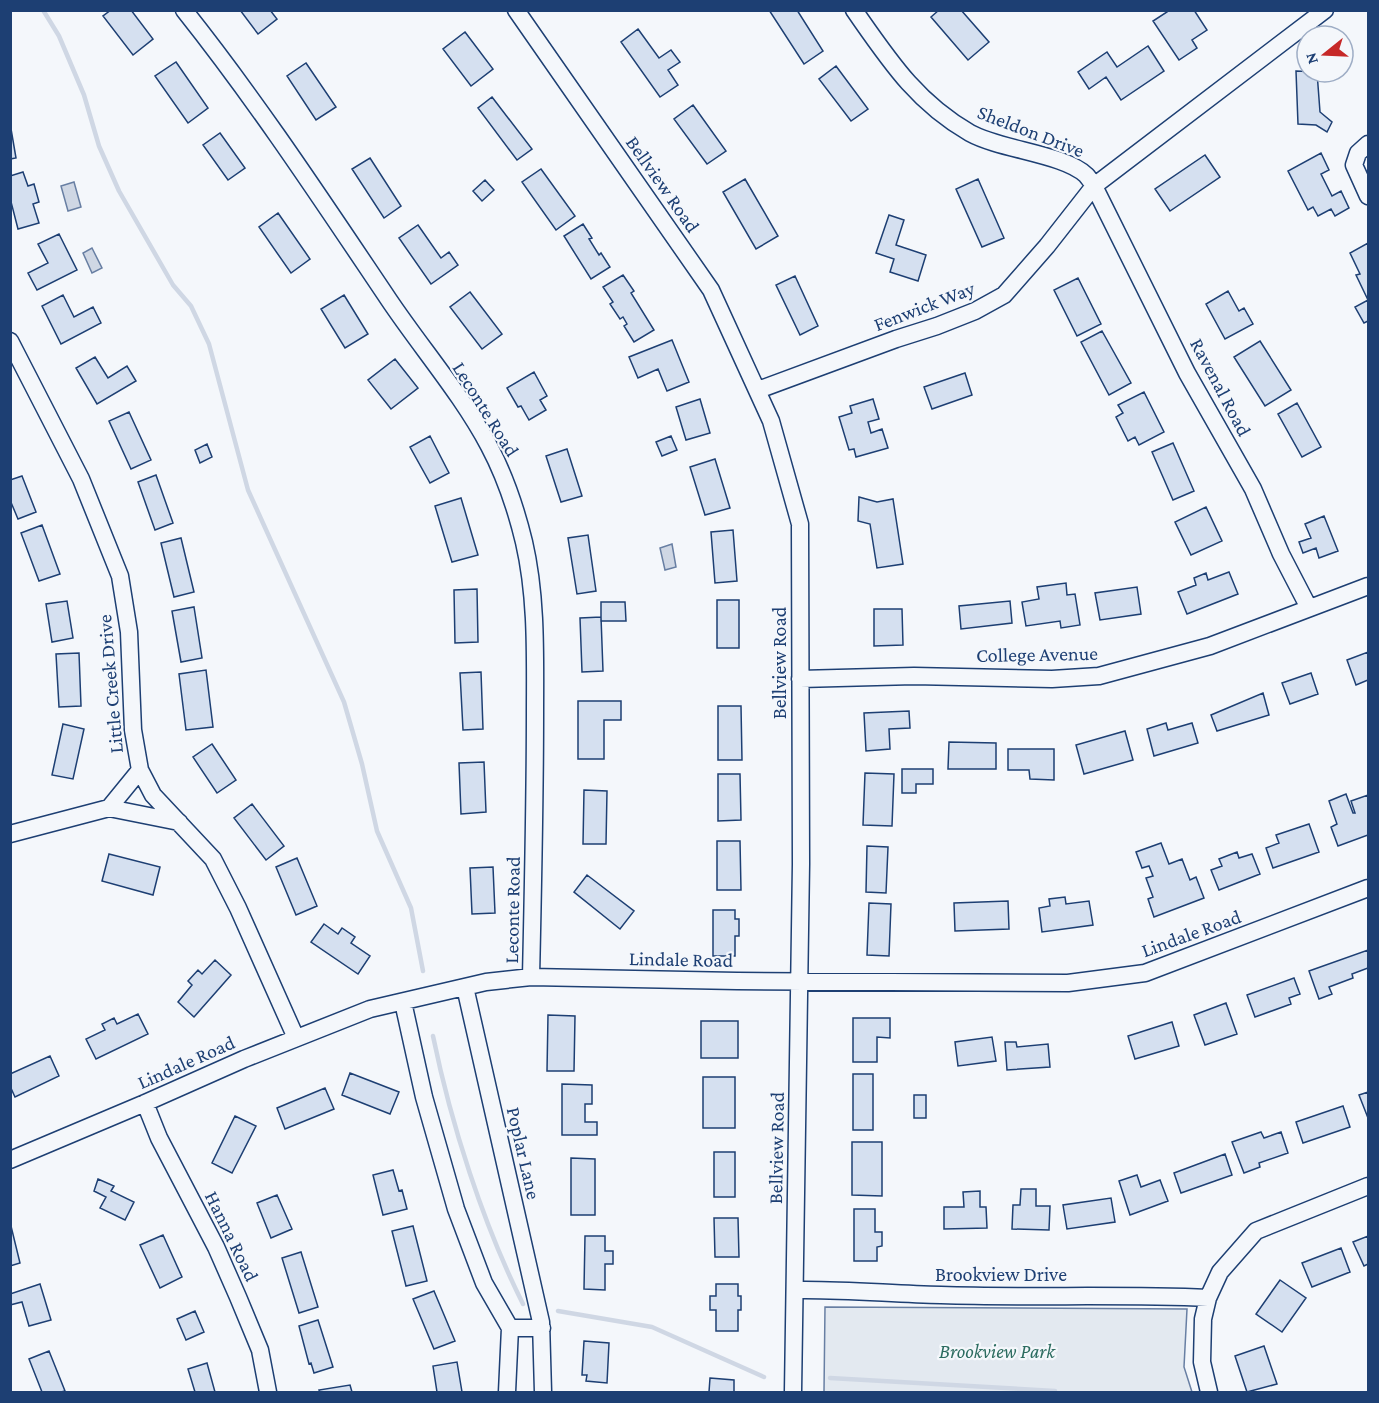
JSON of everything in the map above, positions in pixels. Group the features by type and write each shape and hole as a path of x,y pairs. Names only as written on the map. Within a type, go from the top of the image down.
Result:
{"street":[{"name":"Leconte Road","path":"184,10 280,137 406,325 464,405 490,447 510,494 524,544 532,595 535,647 535,802 531,977"},
{"name":"Bellview Road","path":"516,10 711,290 771,421 800,524 799,982 793,1392"},
{"name":"Sheldon Drive","path":"854,10 905,80 938,112 972,134 1005,147 1063,162 1086,175 1094,186 1325,10"},
{"path":"1368,144 1358,153 1354,165 1368,196"},
{"name":"Fenwick Way","path":"758,390 937,326 975,311 1004,295 1047,246 1094,186"},
{"name":"Ravenal Road","path":"1094,186 1187,373 1253,489 1281,554 1309,608"},
{"name":"Little Creek Drive","path":"10,342 81,479 120,576 129,632 133,730 140,770 153,795 213,859 238,908 296,1038"},
{"name":"College Avenue","path":"800,679 915,676 1052,678 1099,676 1210,646 1368,586"},
{"path":"109,808 140,770"},
{"path":"10,834 109,808 178,822"},
{"name":"Lindale Road","path":"10,1160 244,1059 370,1009 486,982 531,977 799,982 1068,982 1145,973 1368,888"},
{"name":"Poplar Lane","path":"465,987 542,1328 543,1392"},
{"path":"403,1002 424,1097 456,1209 484,1283 510,1328 507,1392"},
{"name":"Hanna Road","path":"145,1103 159,1137 216,1247 238,1297 260,1350 268,1392"},
{"path":"1209,1392 1202,1362 1203,1319 1208,1298 1220,1272 1256,1231 1368,1186"},
{"name":"Brookview Drive","path":"795,1290 848,1289 941,1295 1140,1294 1208,1298"},
{"path":"510,1328 542,1328"}],"green space":[{"name":"Brookview Park","path":"825,1307 1187,1309 1184,1367 1192,1392 824,1392"}],"shaded area":[{"path":"74,182 81,207 68,211 61,186"},
{"path":"92,248 102,268 92,273 83,253"},
{"path":"672,544 676,567 665,570 660,548"}],"building":[{"path":"111,10 131,10 153,39 133,55 103,16"},
{"path":"240,10 270,10 277,19 258,34"},
{"path":"769,10 797,10 823,51 804,64"},
{"path":"939,10 961,10 989,42 968,60 931,17"},
{"path":"1166,10 1194,10 1207,30 1192,40 1197,48 1179,60 1153,21 1167,12"},
{"path":"638,29 659,58 671,50 680,62 668,70 678,85 660,97 621,42"},
{"path":"465,32 493,69 471,86 443,49"},
{"path":"1148,46 1164,71 1121,100 1106,77 1089,89 1078,72 1107,52 1117,67"},
{"path":"176,62 208,108 188,123 155,76"},
{"path":"306,63 336,107 316,120 287,76"},
{"path":"836,66 868,109 851,121 819,79"},
{"path":"1296,84 1318,84 1320,112 1332,122 1327,132 1316,125 1298,124"},
{"path":"492,97 532,149 517,160 478,108"},
{"path":"693,105 726,151 707,164 674,119"},
{"path":"10,123 16,158 10,159"},
{"path":"220,133 245,168 228,180 203,145"},
{"path":"1321,153 1329,170 1321,174 1332,196 1341,191 1349,208 1335,216 1331,209 1318,216 1313,207 1308,210 1288,171"},
{"path":"1205,155 1220,177 1170,211 1155,189"},
{"path":"370,158 401,206 384,218 352,169"},
{"path":"541,169 575,216 556,230 522,182"},
{"path":"23,172 28,186 34,184 39,202 33,204 39,223 18,229 10,198 10,176"},
{"path":"745,179 778,236 756,249 723,192"},
{"path":"978,179 1004,238 982,247 956,189"},
{"path":"485,180 494,190 482,201 473,191"},
{"path":"278,213 310,259 291,273 259,227"},
{"path":"889,215 904,220 896,245 926,255 918,281 890,272 894,259 876,253"},
{"path":"583,224 599,255 601,253 610,267 591,279 564,236"},
{"path":"418,225 441,258 449,252 458,265 431,284 399,238"},
{"path":"59,234 77,270 37,290 28,273 48,263 38,244"},
{"path":"1368,243 1368,300 1356,275 1360,274 1350,253"},
{"path":"623,275 634,291 631,293 654,330 634,342 624,326 627,324 623,317 620,319 610,304 613,302 603,287"},
{"path":"795,276 818,326 800,335 776,285"},
{"path":"1078,278 1101,324 1077,336 1054,290"},
{"path":"1228,291 1239,311 1244,308 1253,324 1225,339 1206,304"},
{"path":"470,292 502,334 482,349 450,307"},
{"path":"63,295 74,317 93,307 101,323 61,344 42,306"},
{"path":"344,295 368,334 345,348 321,309"},
{"path":"1368,300 1368,321 1364,323 1355,307"},
{"path":"1102,331 1131,383 1109,395 1081,342"},
{"path":"672,340 689,382 667,391 658,369 638,378 629,357"},
{"path":"1260,341 1291,390 1265,406 1234,357"},
{"path":"95,357 108,378 127,366 136,381 97,404 76,368"},
{"path":"395,359 418,388 391,409 368,380"},
{"path":"534,372 547,396 540,400 546,410 529,420 507,388"},
{"path":"965,373 972,395 932,409 924,387"},
{"path":"1144,392 1164,432 1139,445 1135,437 1128,441 1116,417 1123,413 1118,405"},
{"path":"700,399 710,433 686,440 676,407"},
{"path":"873,399 879,419 868,422 871,433 882,429 888,448 856,457 854,449 849,450 839,417 852,413 850,406"},
{"path":"1297,403 1321,447 1302,457 1278,414"},
{"path":"129,412 151,460 131,469 109,421"},
{"path":"430,436 449,473 430,483 410,447"},
{"path":"671,436 677,450 662,456 656,442"},
{"path":"1173,443 1194,491 1173,500 1152,452"},
{"path":"207,444 212,457 200,463 195,450"},
{"path":"567,449 582,496 561,502 546,456"},
{"path":"715,459 730,508 705,515 690,467"},
{"path":"156,475 173,523 155,530 138,482"},
{"path":"22,476 36,512 18,519 10,500 10,480"},
{"path":"859,497 877,502 893,499 903,564 877,568 870,524 858,521"},
{"path":"461,498 478,555 452,562 435,506"},
{"path":"1206,507 1222,541 1191,555 1175,522"},
{"path":"1324,516 1338,551 1319,558 1316,548 1303,553 1299,542 1311,538 1305,524"},
{"path":"42,525 60,574 39,581 21,533"},
{"path":"733,530 737,581 715,583 711,532"},
{"path":"588,535 596,591 577,594 568,538"},
{"path":"181,538 194,592 174,597 161,543"},
{"path":"1229,572 1238,594 1187,614 1178,592 1196,585 1194,578 1206,573 1208,580"},
{"path":"1066,583 1067,595 1075,594 1080,625 1061,628 1060,621 1026,626 1022,602 1039,599 1037,587"},
{"path":"1137,587 1141,614 1100,620 1095,593"},
{"path":"477,589 478,642 455,643 454,590"},
{"path":"717,600 739,600 739,648 717,648"},
{"path":"67,601 73,638 52,642 46,604"},
{"path":"1010,601 1012,623 961,629 959,606"},
{"path":"601,602 625,602 626,621 601,621"},
{"path":"194,607 202,658 181,662 172,611"},
{"path":"874,609 902,609 903,645 874,646"},
{"path":"601,617 603,671 582,672 580,618"},
{"path":"1368,652 1368,680 1356,685 1347,660"},
{"path":"79,653 81,706 59,707 56,654"},
{"path":"206,670 213,727 186,730 179,674"},
{"path":"481,672 483,729 463,730 460,673"},
{"path":"1311,673 1318,694 1290,704 1282,683"},
{"path":"1263,693 1269,715 1217,731 1211,715"},
{"path":"578,701 621,701 621,720 604,720 604,759 578,759"},
{"path":"718,706 741,706 742,760 718,760"},
{"path":"909,711 910,728 889,729 890,749 866,751 864,713"},
{"path":"1166,723 1168,730 1192,723 1198,743 1154,756 1147,729"},
{"path":"63,724 84,729 73,779 52,775"},
{"path":"1125,731 1133,760 1084,774 1076,745"},
{"path":"949,742 996,743 996,769 948,769"},
{"path":"212,744 236,780 217,793 193,757"},
{"path":"1008,749 1054,749 1054,780 1030,779 1029,770 1008,770"},
{"path":"484,762 486,812 461,814 459,763"},
{"path":"902,769 933,769 933,784 916,784 916,793 902,793"},
{"path":"865,773 894,774 892,826 863,825"},
{"path":"718,774 740,774 741,820 718,821"},
{"path":"584,790 607,791 606,844 583,844"},
{"path":"1346,794 1353,813 1355,813 1351,801 1368,795 1368,835 1338,846 1331,827 1337,824 1329,801"},
{"path":"252,804 284,846 266,860 234,818"},
{"path":"1309,824 1319,852 1273,868 1266,848 1279,843 1276,835"},
{"path":"717,841 740,841 741,890 717,890"},
{"path":"1161,843 1169,864 1182,859 1190,880 1196,877 1204,898 1154,917 1148,899 1153,897 1146,878 1153,876 1149,866 1142,868 1136,852"},
{"path":"867,846 888,847 886,893 866,892"},
{"path":"1237,852 1239,858 1252,854 1260,874 1219,890 1211,870 1222,866 1219,859"},
{"path":"109,854 160,867 153,895 102,881"},
{"path":"297,858 317,906 296,915 276,867"},
{"path":"493,867 495,913 472,914 470,868"},
{"path":"587,875 634,911 620,929 574,892"},
{"path":"1065,897 1066,904 1089,901 1093,925 1042,932 1039,908 1050,906 1049,899"},
{"path":"1008,901 1009,929 955,931 954,903"},
{"path":"869,903 891,904 889,956 867,955"},
{"path":"713,910 735,910 735,919 739,919 739,936 735,936 735,956 713,956"},
{"path":"324,924 338,934 342,928 355,937 351,943 370,956 358,974 311,942"},
{"path":"1368,950 1368,968 1352,974 1353,978 1329,987 1332,994 1319,999 1309,971"},
{"path":"215,960 231,975 194,1017 178,1002 192,985 188,981 198,970 202,974"},
{"path":"1294,978 1300,994 1289,998 1291,1004 1255,1017 1247,995"},
{"path":"1226,1003 1237,1034 1205,1045 1194,1015"},
{"path":"138,1014 148,1034 96,1059 86,1039 105,1030 102,1024 114,1018 117,1024"},
{"path":"548,1015 575,1016 574,1071 547,1071"},
{"path":"853,1018 890,1018 890,1038 877,1037 877,1062 853,1062"},
{"path":"701,1021 738,1021 738,1058 701,1058"},
{"path":"1172,1022 1179,1046 1135,1059 1128,1036"},
{"path":"992,1037 996,1061 958,1066 955,1042"},
{"path":"1005,1042 1016,1042 1017,1047 1048,1044 1050,1067 1007,1070"},
{"path":"50,1056 59,1076 15,1097 10,1086 10,1074"},
{"path":"350,1073 399,1092 390,1114 342,1095"},
{"path":"853,1074 873,1074 873,1130 853,1130"},
{"path":"703,1077 735,1077 735,1128 703,1128"},
{"path":"562,1084 592,1085 592,1104 585,1104 585,1122 597,1122 597,1135 562,1135"},
{"path":"325,1088 334,1109 285,1129 277,1108"},
{"path":"1368,1092 1368,1118 1359,1095"},
{"path":"914,1095 926,1095 926,1118 914,1118"},
{"path":"1343,1106 1350,1127 1303,1143 1296,1122"},
{"path":"235,1116 256,1126 232,1173 212,1163"},
{"path":"1261,1132 1264,1138 1281,1132 1288,1153 1259,1163 1260,1167 1244,1173 1232,1142"},
{"path":"852,1142 882,1142 882,1196 852,1195"},
{"path":"714,1152 735,1152 735,1197 714,1197"},
{"path":"1225,1154 1232,1175 1181,1193 1174,1173"},
{"path":"571,1158 595,1159 595,1215 571,1215"},
{"path":"393,1170 407,1209 383,1215 373,1175"},
{"path":"1137,1175 1141,1187 1160,1180 1168,1201 1130,1215 1119,1181"},
{"path":"98,1179 114,1186 111,1191 134,1202 125,1220 100,1208 106,1197 94,1191"},
{"path":"1021,1189 1036,1189 1036,1206 1050,1206 1049,1230 1012,1229 1013,1205 1020,1205"},
{"path":"980,1191 980,1207 986,1207 987,1228 944,1229 944,1207 964,1207 963,1192"},
{"path":"277,1195 292,1229 271,1238 257,1203"},
{"path":"1111,1198 1115,1222 1067,1229 1063,1205"},
{"path":"854,1209 875,1209 875,1232 882,1232 882,1246 877,1247 877,1261 854,1261"},
{"path":"714,1218 738,1218 739,1257 715,1257"},
{"path":"10,1222 20,1263 10,1266"},
{"path":"413,1226 427,1281 406,1286 392,1231"},
{"path":"163,1235 182,1277 160,1288 140,1245"},
{"path":"585,1236 605,1236 605,1251 613,1251 613,1264 605,1264 605,1290 584,1289"},
{"path":"1368,1236 1368,1264 1364,1266 1353,1242"},
{"path":"1341,1248 1350,1272 1312,1287 1302,1263"},
{"path":"301,1252 318,1307 299,1313 282,1258"},
{"path":"1280,1280 1306,1298 1282,1332 1256,1314"},
{"path":"40,1284 51,1320 29,1326 22,1302 10,1305 10,1294"},
{"path":"716,1284 738,1284 741,1310 738,1310 738,1331 716,1331 716,1310 710,1310 710,1296 716,1296"},
{"path":"434,1291 455,1341 434,1349 413,1299"},
{"path":"195,1311 204,1332 186,1340 177,1319"},
{"path":"318,1320 333,1367 314,1373 311,1363 309,1364 299,1326"},
{"path":"584,1341 609,1343 607,1383 586,1381 587,1375 582,1375"},
{"path":"1264,1346 1277,1384 1247,1392 1235,1356"},
{"path":"49,1351 65,1391 42,1392 29,1359"},
{"path":"457,1362 462,1392 437,1392 433,1366"},
{"path":"207,1363 215,1392 195,1392 188,1369"},
{"path":"710,1378 734,1380 734,1392 709,1392"},
{"path":"350,1385 352,1392 320,1392 319,1390"}],"waterway":[{"path":"43,10 59,36 84,95 99,146 119,191 173,285 191,306 209,344 248,490 344,702 362,764 377,831 411,908 423,971"},
{"path":"433,1036 449,1104 470,1173 495,1241 523,1304"},
{"path":"558,1311 652,1327 764,1377"},
{"path":"830,1378 1055,1391"}]}
